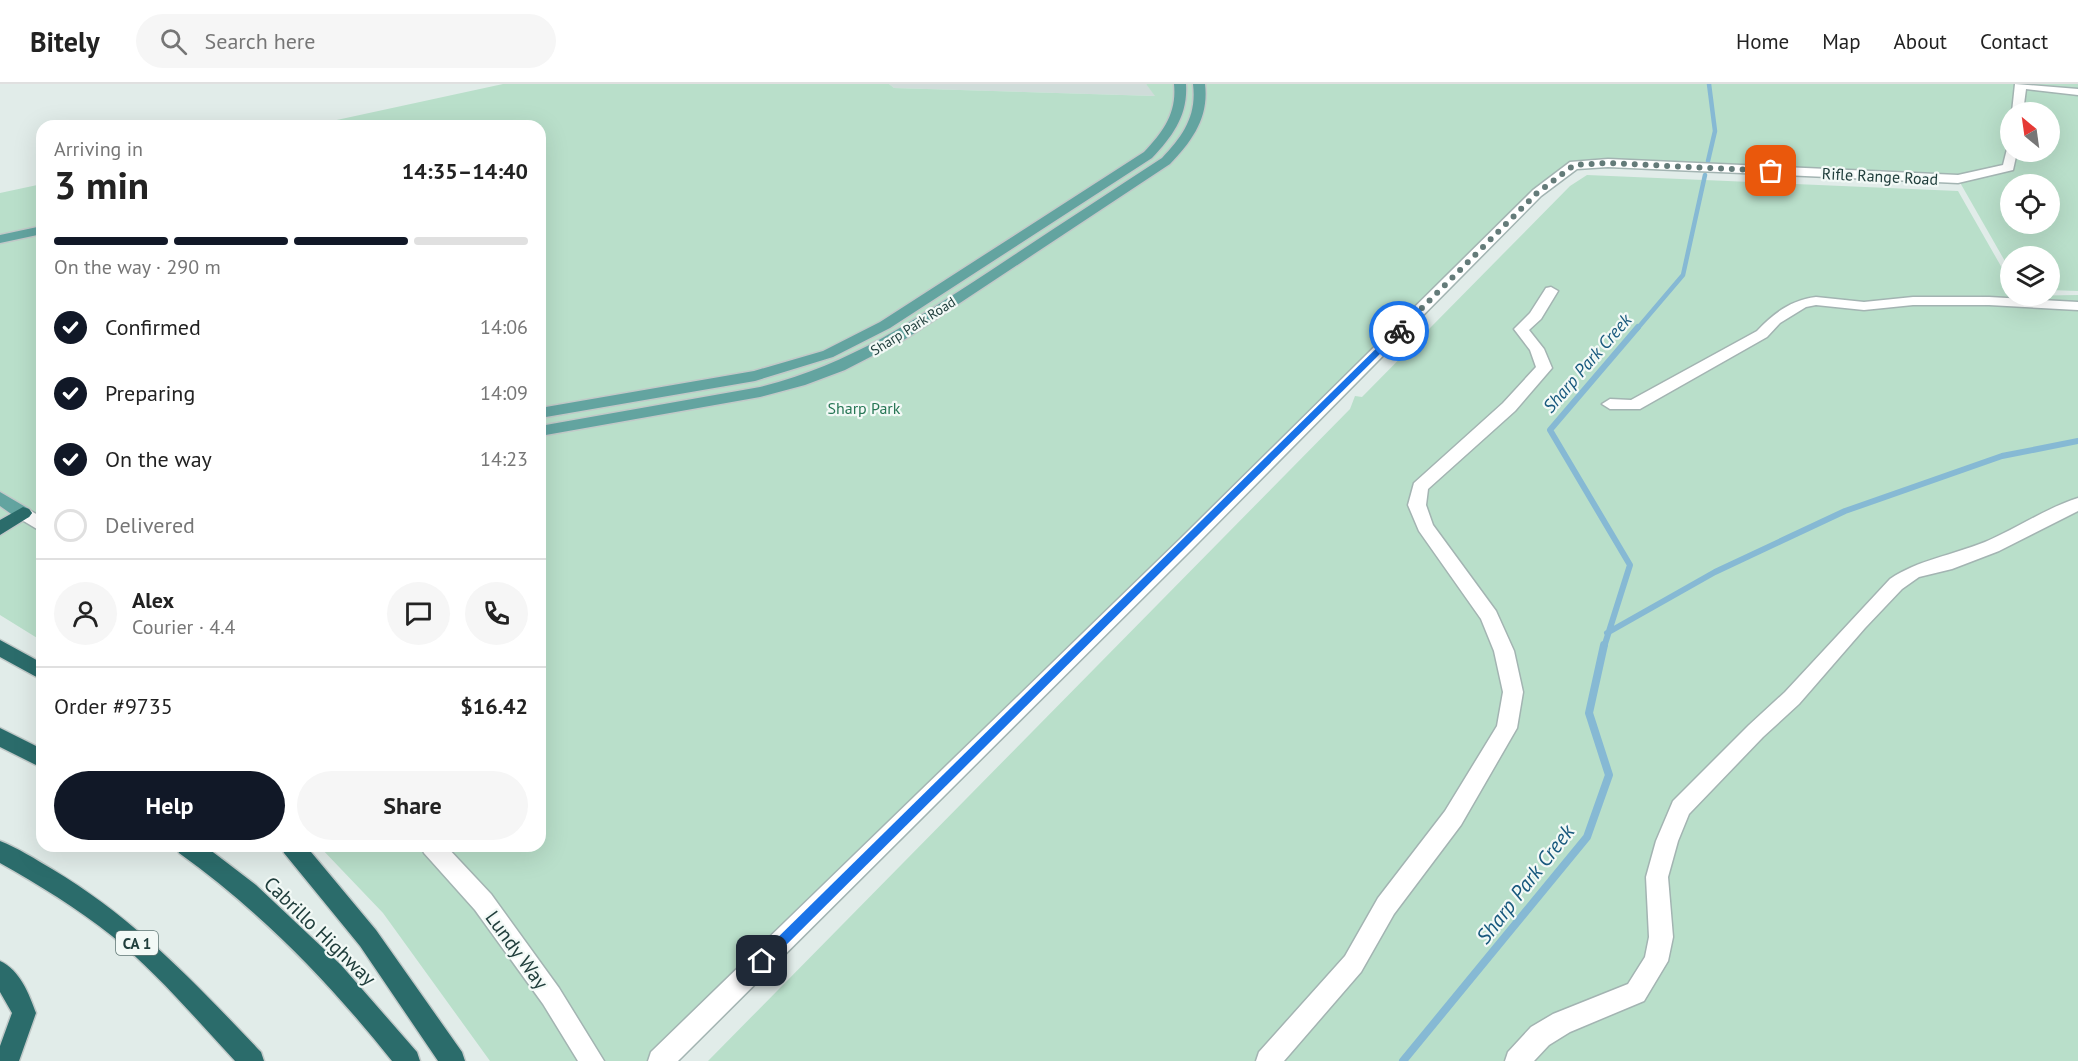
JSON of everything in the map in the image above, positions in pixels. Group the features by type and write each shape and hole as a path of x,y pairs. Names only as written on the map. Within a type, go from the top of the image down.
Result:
{"highway":[{"path":"0,529 23,513"},
{"path":"0,648 36,669"},
{"path":"0,737 36,756"},
{"name":"CA 1","path":"0,851 61,887 136,942 252,1061"},
{"name":"Cabrillo Highway","path":"196,852 233,880 309,949 347,988 408,1061"},
{"path":"297,852 373,945 453,1061"},
{"path":"0,974 17,995 24,1013 12,1051 2,1061"}],"main road":[{"name":"Sharp Park Road","path":"546,412 755,376 828,354 857,340 1148,155 1161,142 1178,114 1182,100 1180,84"},
{"name":"Sharp Park Road","path":"546,430 760,392 800,382 873,352 961,297 1166,161 1180,147 1198,117 1202,101 1199,84"},
{"path":"0,228 36,220"},
{"path":"0,239 36,231"},
{"path":"0,498 23,513"}],"street":[{"path":"2018,102 2021,84 2078,92"},
{"name":"Rifle Range Road","path":"660,1061 1177,553 1537,193 1574,165 1608,163 1958,179 2009,167 2010,162"},
{"path":"1268,1061 1353,964 1386,906 1453,818 1507,728 1513,692 1504,651 1490,616 1431,535 1418,505 1420,487 1479,436 1544,368 1537,349 1521,329 1536,318 1542,302 1551,291"},
{"path":"1610,404 1634,405 1754,339 1774,320 1802,303 1816,301 1863,306 1914,301 1989,301 2078,306"},
{"path":"1516,1061 1540,1036 1562,1023 1635,993 1656,961 1661,937 1657,877 1667,841 1682,808 1756,731 1792,698 1896,584 1914,572 1946,564 1993,546 2078,504"},
{"path":"23,513 36,522"},
{"name":"Lundy Way","path":"437,852 483,902 550,996 592,1061"}],"shaded area":[{"path":"889,84 1146,84 1156,96 894,88"}],"green space":[{"name":"Sharp Park","path":"503,84 889,84 894,88 1155,96 1146,84 2078,84 2078,291 2060,290 2060,246 2000,246 2000,252 1958,179 1574,166 1537,193 652,1061 490,1061 383,913 325,852 546,852 546,120 337,120"},
{"path":"1587,175 1958,191 2000,264 2000,306 2060,306 2060,295 2078,295 2078,1061 708,1061 1350,409 1355,396 1362,397 1570,186"},
{"path":"36,185 36,637 0,615 0,193"}],"waterway":[{"name":"Sharp Park Creek","path":"1708,161 1715,131 1709,84"},
{"name":"Sharp Park Creek","path":"1637,329 1683,275 1705,175"},
{"name":"Sharp Park Creek","path":"1609,632 1630,565 1550,430 1638,327"},
{"name":"Sharp Park Creek","path":"1609,632 1715,572 1845,511 2002,456 2078,441"},
{"name":"Sharp Park Creek","path":"1604,647 1609,632"},
{"name":"Sharp Park Creek","path":"1403,1061 1587,837 1609,775 1589,713 1604,645"}],"way so far":[{"path":"1399,331 1537,193 1574,165 1608,163 1771,171"}],"route":[{"path":"762,961 1399,331"}]}
